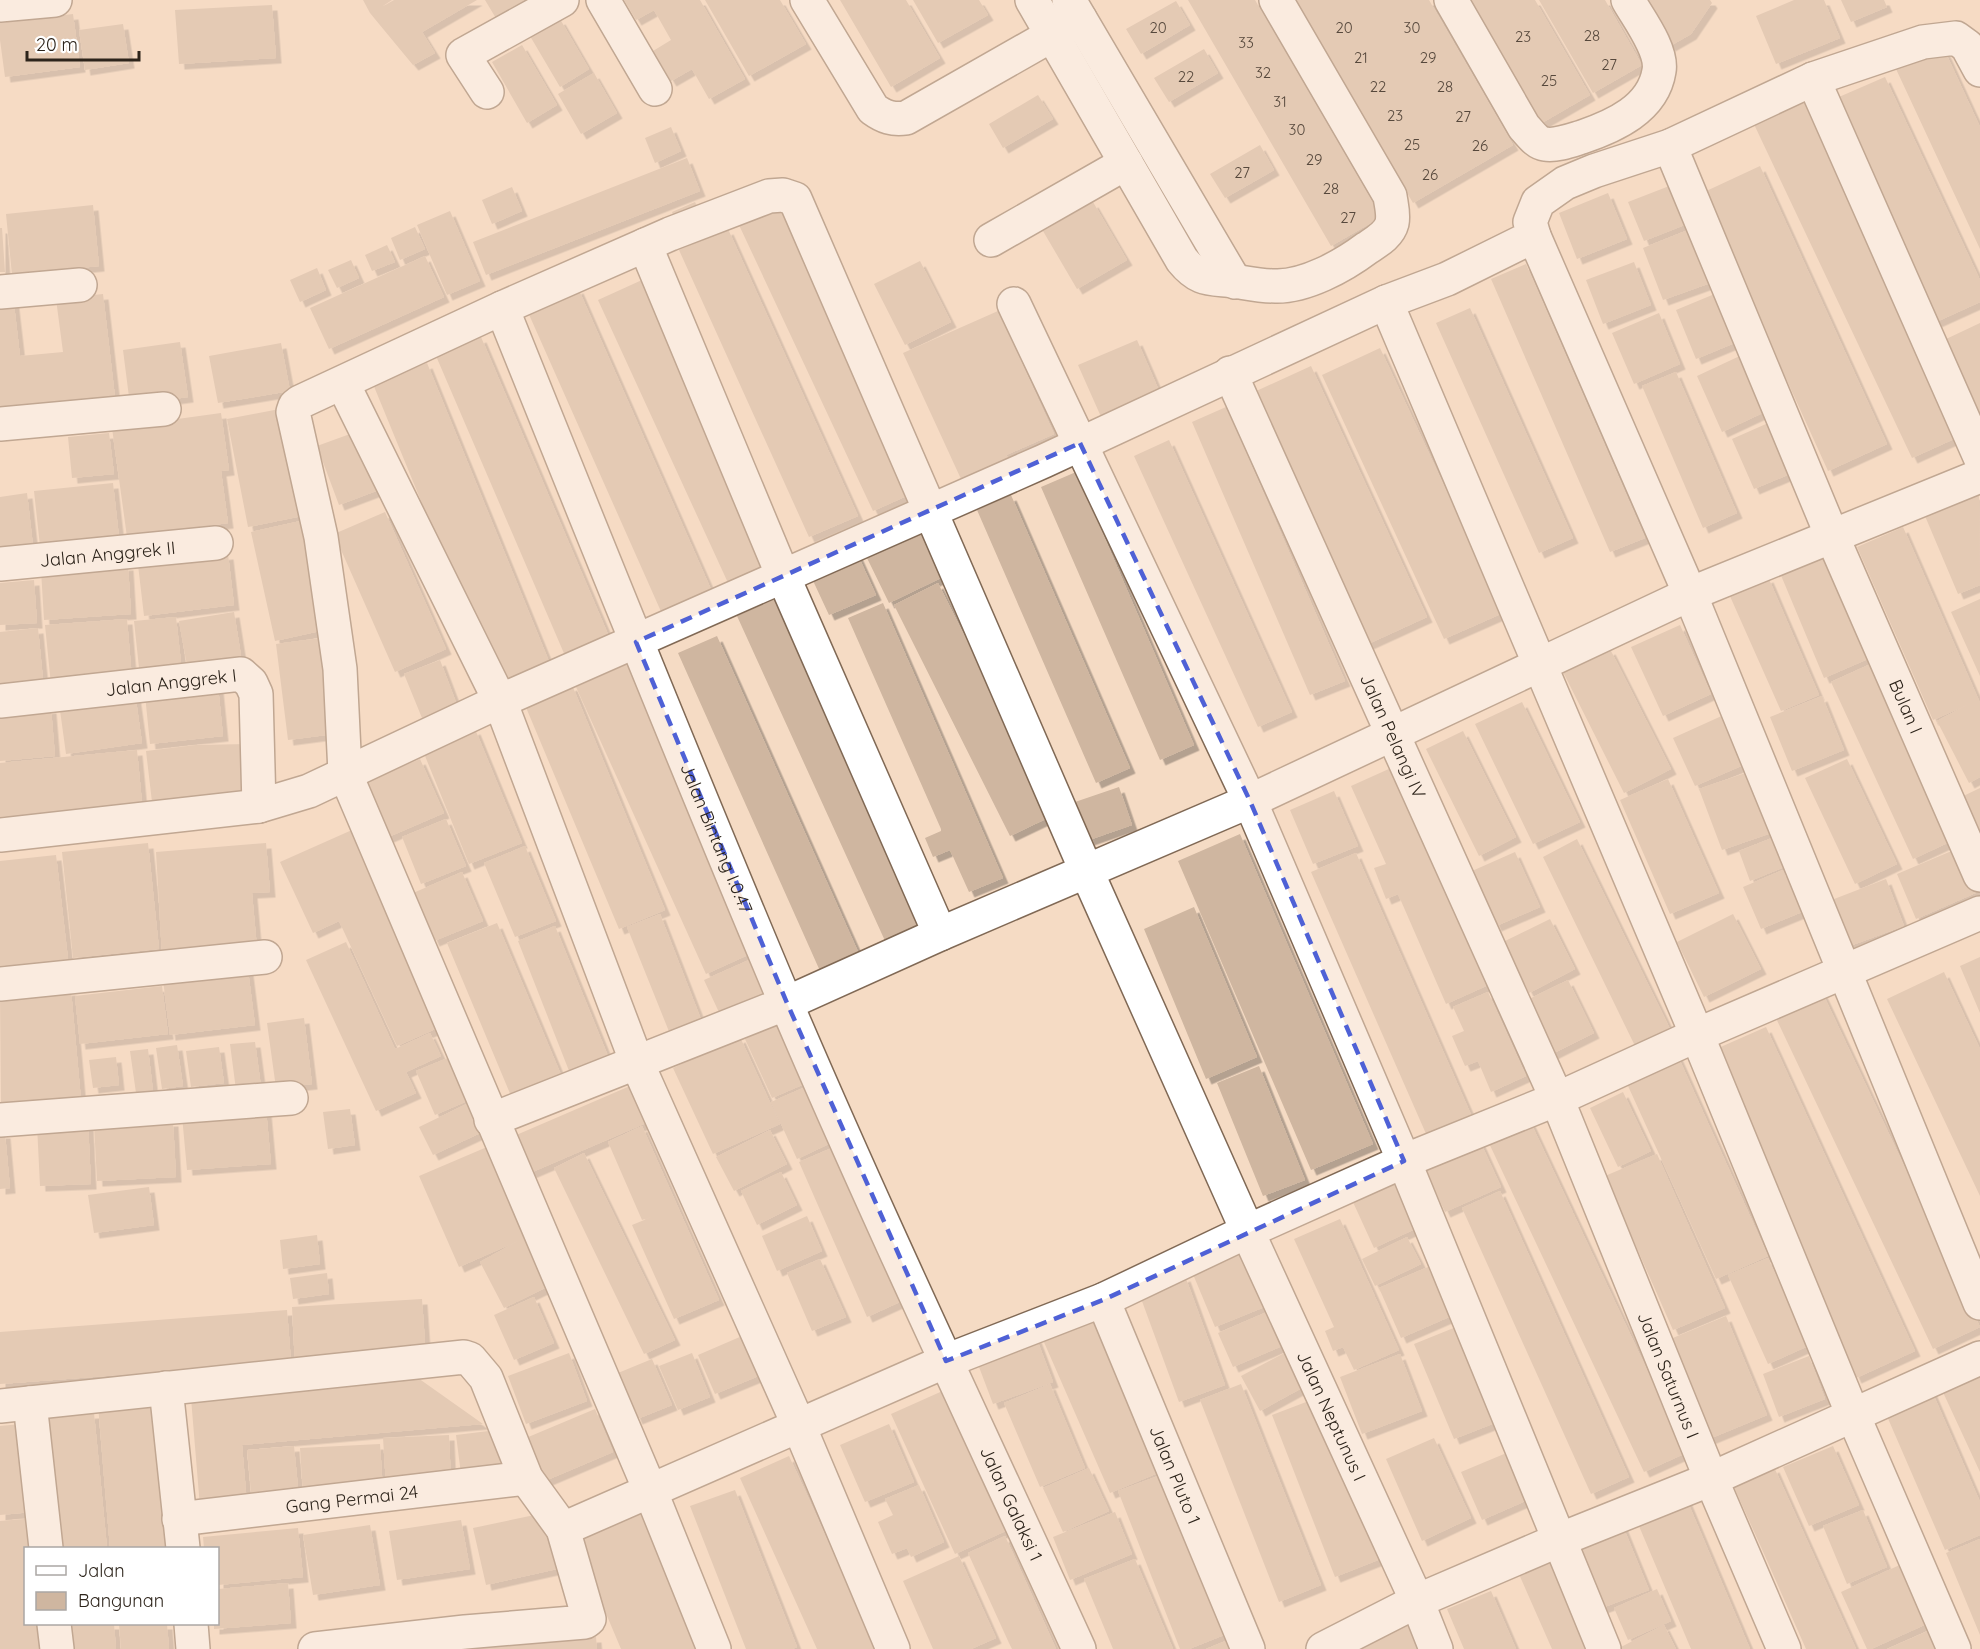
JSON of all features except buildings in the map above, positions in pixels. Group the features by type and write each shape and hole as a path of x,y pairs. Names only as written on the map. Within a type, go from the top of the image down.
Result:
{"street":[{"path":"0,5 54,0"},
{"path":"487,92 463,55 562,0"},
{"path":"603,0 655,89"},
{"path":"807,0 873,109 883,116 898,119 906,118 1052,35 1075,9 1235,282"},
{"path":"1032,0 1182,260 1192,272 1203,278 1277,286 1310,280 1352,259 1382,237 1392,223 1393,211 1390,196 1276,0"},
{"path":"1451,0 1524,127 1535,140 1546,145 1571,140 1606,128 1633,113 1645,100 1659,71 1658,53 1628,0"},
{"path":"1980,70 1967,46 1956,38 1923,42 1812,79 1670,147 1594,171 1565,183 1538,202 1530,222 1534,236 1690,594 1980,1303"},
{"path":"1812,79 1980,457"},
{"name":"Bulan I","path":"1670,147 1832,536 1980,875"},
{"path":"991,240 1126,163"},
{"name":"Jalan Neptunus I","path":"645,245 769,196 783,195 795,199 1086,870 1417,1601 1436,1649"},
{"path":"0,835 259,806 309,790 500,701 1080,444 1386,302 1447,279 1534,236"},
{"path":"714,1649 650,1490 345,773 340,669 322,548 293,412 296,406 300,402 343,384 502,308 645,245 783,576 940,934"},
{"path":"0,292 80,285"},
{"path":"1386,302 1697,1035 1853,1415 1954,1649"},
{"path":"1014,304 1250,801 1404,1161 1604,1649"},
{"name":"Jalan Bintang I.0.47","path":"502,308 636,642 787,1003 946,1361"},
{"name":"Jalan Pelangi IV","path":"1230,373 1557,1099"},
{"path":"343,384 500,701 637,1063 799,1426 893,1649"},
{"path":"0,424 164,409"},
{"path":"491,1120 787,1003 1086,870 1250,801 1690,594 1980,476"},
{"name":"Jalan Anggrek II","path":"0,564 216,543"},
{"name":"Jalan Anggrek I","path":"0,701 242,674 251,683 256,694 259,806"},
{"path":"563,1529 946,1361 1103,1300 1248,1231 1404,1161 1557,1099 1697,1035 1980,913"},
{"path":"0,984 265,957"},
{"path":"0,1120 291,1098"},
{"name":"Jalan Saturnus I","path":"1557,1099 1711,1479 1784,1649"},
{"name":"Jalan Pluto 1","path":"1103,1300 1248,1649"},
{"path":"46,1547 15,1405 464,1357 470,1359 486,1378 525,1478 563,1529 589,1619 585,1622 465,1641 332,1648"},
{"path":"1323,1649 1417,1601 1559,1540 1711,1479 1980,1358"},
{"name":"Jalan Galaksi 1","path":"946,1361 1079,1649"},
{"path":"166,1388 181,1534"},
{"name":"Gang Permai 24","path":"181,1534 525,1478"},
{"path":"54,1625 57,1649"},
{"path":"191,1625 193,1649"}],"highlighted area":[{"path":"1080,443 1250,801 1404,1161 1103,1300 946,1361 787,1003 636,642"}]}
